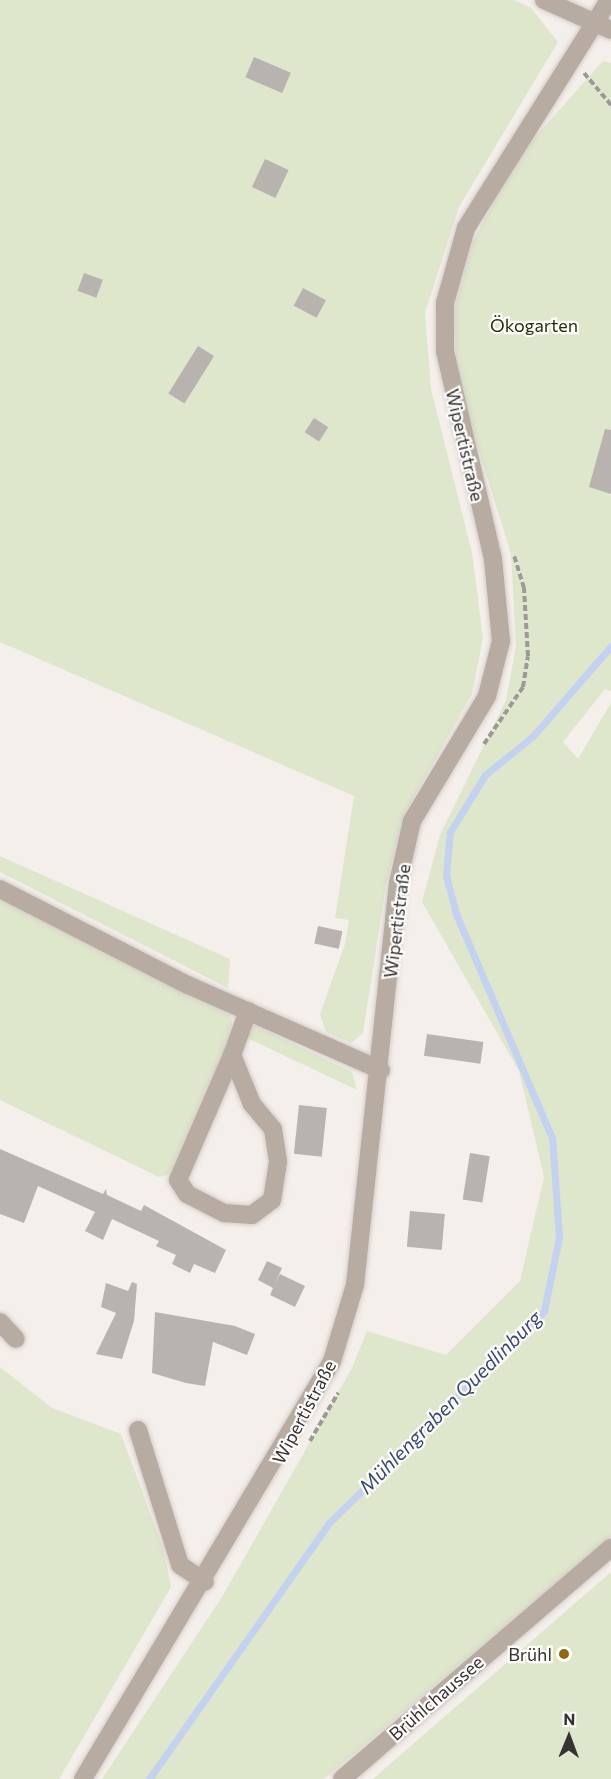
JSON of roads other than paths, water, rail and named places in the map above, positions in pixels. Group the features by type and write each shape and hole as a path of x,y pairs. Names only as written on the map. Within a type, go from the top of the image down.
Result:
{"street":[{"path":"544,0 611,30"},
{"name":"Wipertistraße","path":"83,1779 205,1582 333,1361 356,1285 381,1070 398,883 412,821 487,696 501,641 493,559 445,351 445,303 466,228 567,60 609,0"},
{"path":"0,889 248,1011 381,1070"},
{"path":"232,1055 252,1104 273,1129 278,1161 272,1200 252,1215 224,1213 187,1194 178,1180 232,1055 248,1011"},
{"path":"0,1322 16,1339"},
{"path":"138,1430 180,1565 205,1582"},
{"name":"Brühlchaussee","path":"342,1779 611,1548"}],"waterway":[{"name":"Mühlengraben Quedlinburg","path":"149,1779 328,1524 544,1311 559,1237 552,1138 456,914 446,875 450,832 485,775 533,736 611,646"}],"place":[{"name":"Brühl","path":"564,1654"}],"park label":[{"name":"Ökogarten","path":"534,325"}]}
